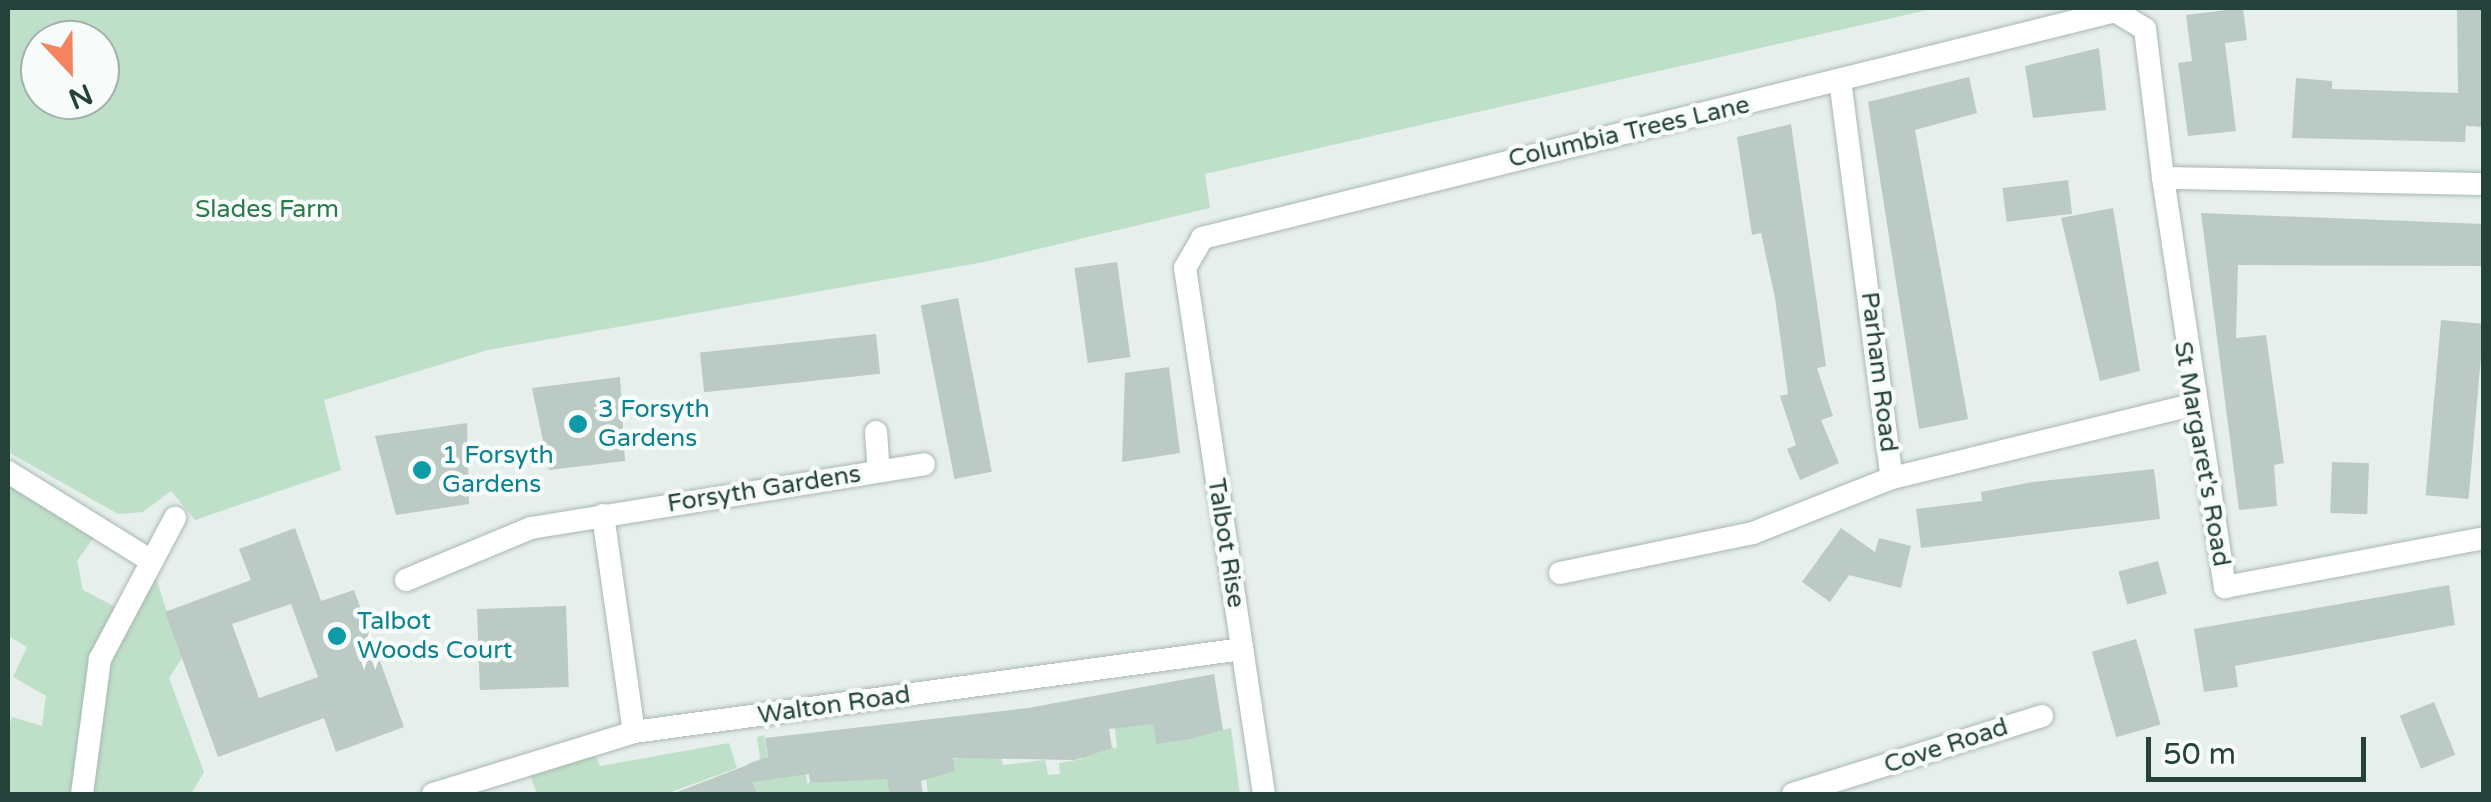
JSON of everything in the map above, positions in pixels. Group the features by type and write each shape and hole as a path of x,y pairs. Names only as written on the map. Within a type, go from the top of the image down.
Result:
{"street":[{"name":"Columbia Trees Lane","path":"1188,292 1191,249 1216,228 2129,12"},
{"name":"St Margaret's Road","path":"2129,12 2150,52 2191,405 2225,587 2484,538"},
{"name":"Parham Road","path":"1840,80 1892,478 2191,405"},
{"path":"2162,178 2484,184"},
{"name":"Talbot Rise","path":"1188,292 1264,794"},
{"path":"876,432 879,471"},
{"name":"Forsyth Gardens","path":"406,580 532,528 924,464"},
{"path":"8,472 150,560"},
{"path":"1560,573 1753,533 1892,478"},
{"path":"603,515 634,732"},
{"path":"82,794 100,659 175,518"},
{"name":"Walton Road","path":"433,794 634,732 1242,649"},
{"name":"Cove Road","path":"1793,794 2042,716"}],"green space":[{"name":"Slades Farm","path":"8,8 1936,8 1205,174 1210,208 984,262 488,350 324,400 341,470 195,520 171,491 143,512 118,514 8,452"},
{"path":"8,473 100,529 77,561 83,590 123,611 150,560 182,658 169,678 204,772 191,794 8,794 8,729 12,717 42,726 46,696 13,677 27,647 8,636"},
{"path":"1153,723 1156,744 1231,728 1240,794 928,794 926,780 953,759 1000,752 1003,765 1045,760 1048,775 1060,774 1059,763 1082,759 1080,744 1117,748 1115,728"},
{"path":"800,730 807,783 887,778 889,794 758,794 747,764 760,759 757,737 764,735 771,779 800,775"},
{"path":"729,743 737,768 666,794 537,794 526,764 591,744 600,766"}],"building":[{"path":"2243,8 2247,40 2225,43 2236,131 2188,136 2178,63 2192,61 2186,15"},
{"path":"2457,8 2484,8 2484,127 2466,126 2465,142 2292,138 2296,78 2332,81 2332,89 2458,93"},
{"path":"2099,48 2106,110 2033,118 2025,66"},
{"path":"1969,77 1977,113 1915,130 1968,419 1919,429 1868,102"},
{"path":"1791,124 1826,366 1817,368 1833,416 1821,420 1839,463 1800,480 1787,449 1796,445 1780,396 1788,394 1775,298 1761,233 1752,235 1737,137"},
{"path":"2068,180 2072,214 2007,222 2002,188"},
{"path":"2113,208 2140,371 2100,381 2061,218"},
{"path":"2201,213 2484,224 2484,266 2238,265 2236,338 2266,335 2284,463 2274,465 2277,506 2239,510"},
{"path":"1117,262 1130,357 1088,363 1074,268"},
{"path":"958,298 992,472 954,479 921,305"},
{"path":"2441,320 2484,324 2468,499 2426,495"},
{"path":"876,334 880,374 704,392 700,353"},
{"path":"1169,367 1180,453 1122,462 1125,373"},
{"name":"3 Forsyth Gardens","path":"620,377 625,461 549,470 532,388"},
{"name":"1 Forsyth Gardens","path":"467,423 469,504 396,515 375,436"},
{"path":"2332,462 2369,463 2367,514 2330,513"},
{"path":"2154,469 2160,519 1921,548 1916,509 1982,501 1981,492 2033,482"},
{"name":"Talbot Woods Court","path":"295,528 321,601 354,590 404,727 336,752 324,718 218,757 165,612 251,580 239,549","holes":["291,604 318,677 259,698 232,624"]},
{"path":"1841,528 1875,552 1879,538 1911,546 1901,588 1849,575 1830,602 1802,582"},
{"path":"2158,561 2167,594 2127,604 2118,572"},
{"path":"2449,585 2455,625 2235,666 2238,687 2204,692 2194,629"},
{"path":"566,606 569,687 480,690 477,609"},
{"path":"2136,639 2161,725 2116,737 2092,652"},
{"path":"1214,674 1223,730 1190,739 1156,744 1153,724 1109,729 1112,748 1075,760 953,758 955,771 921,781 923,794 889,794 887,779 810,783 809,774 753,782 758,794 672,794 768,757 765,738 1028,708"},
{"path":"2434,702 2455,755 2421,769 2400,716"}],"place":[{"name":"3 Forsyth Gardens","path":"578,424"},
{"name":"1 Forsyth Gardens","path":"422,470"},
{"name":"Talbot Woods Court","path":"337,636"}]}
